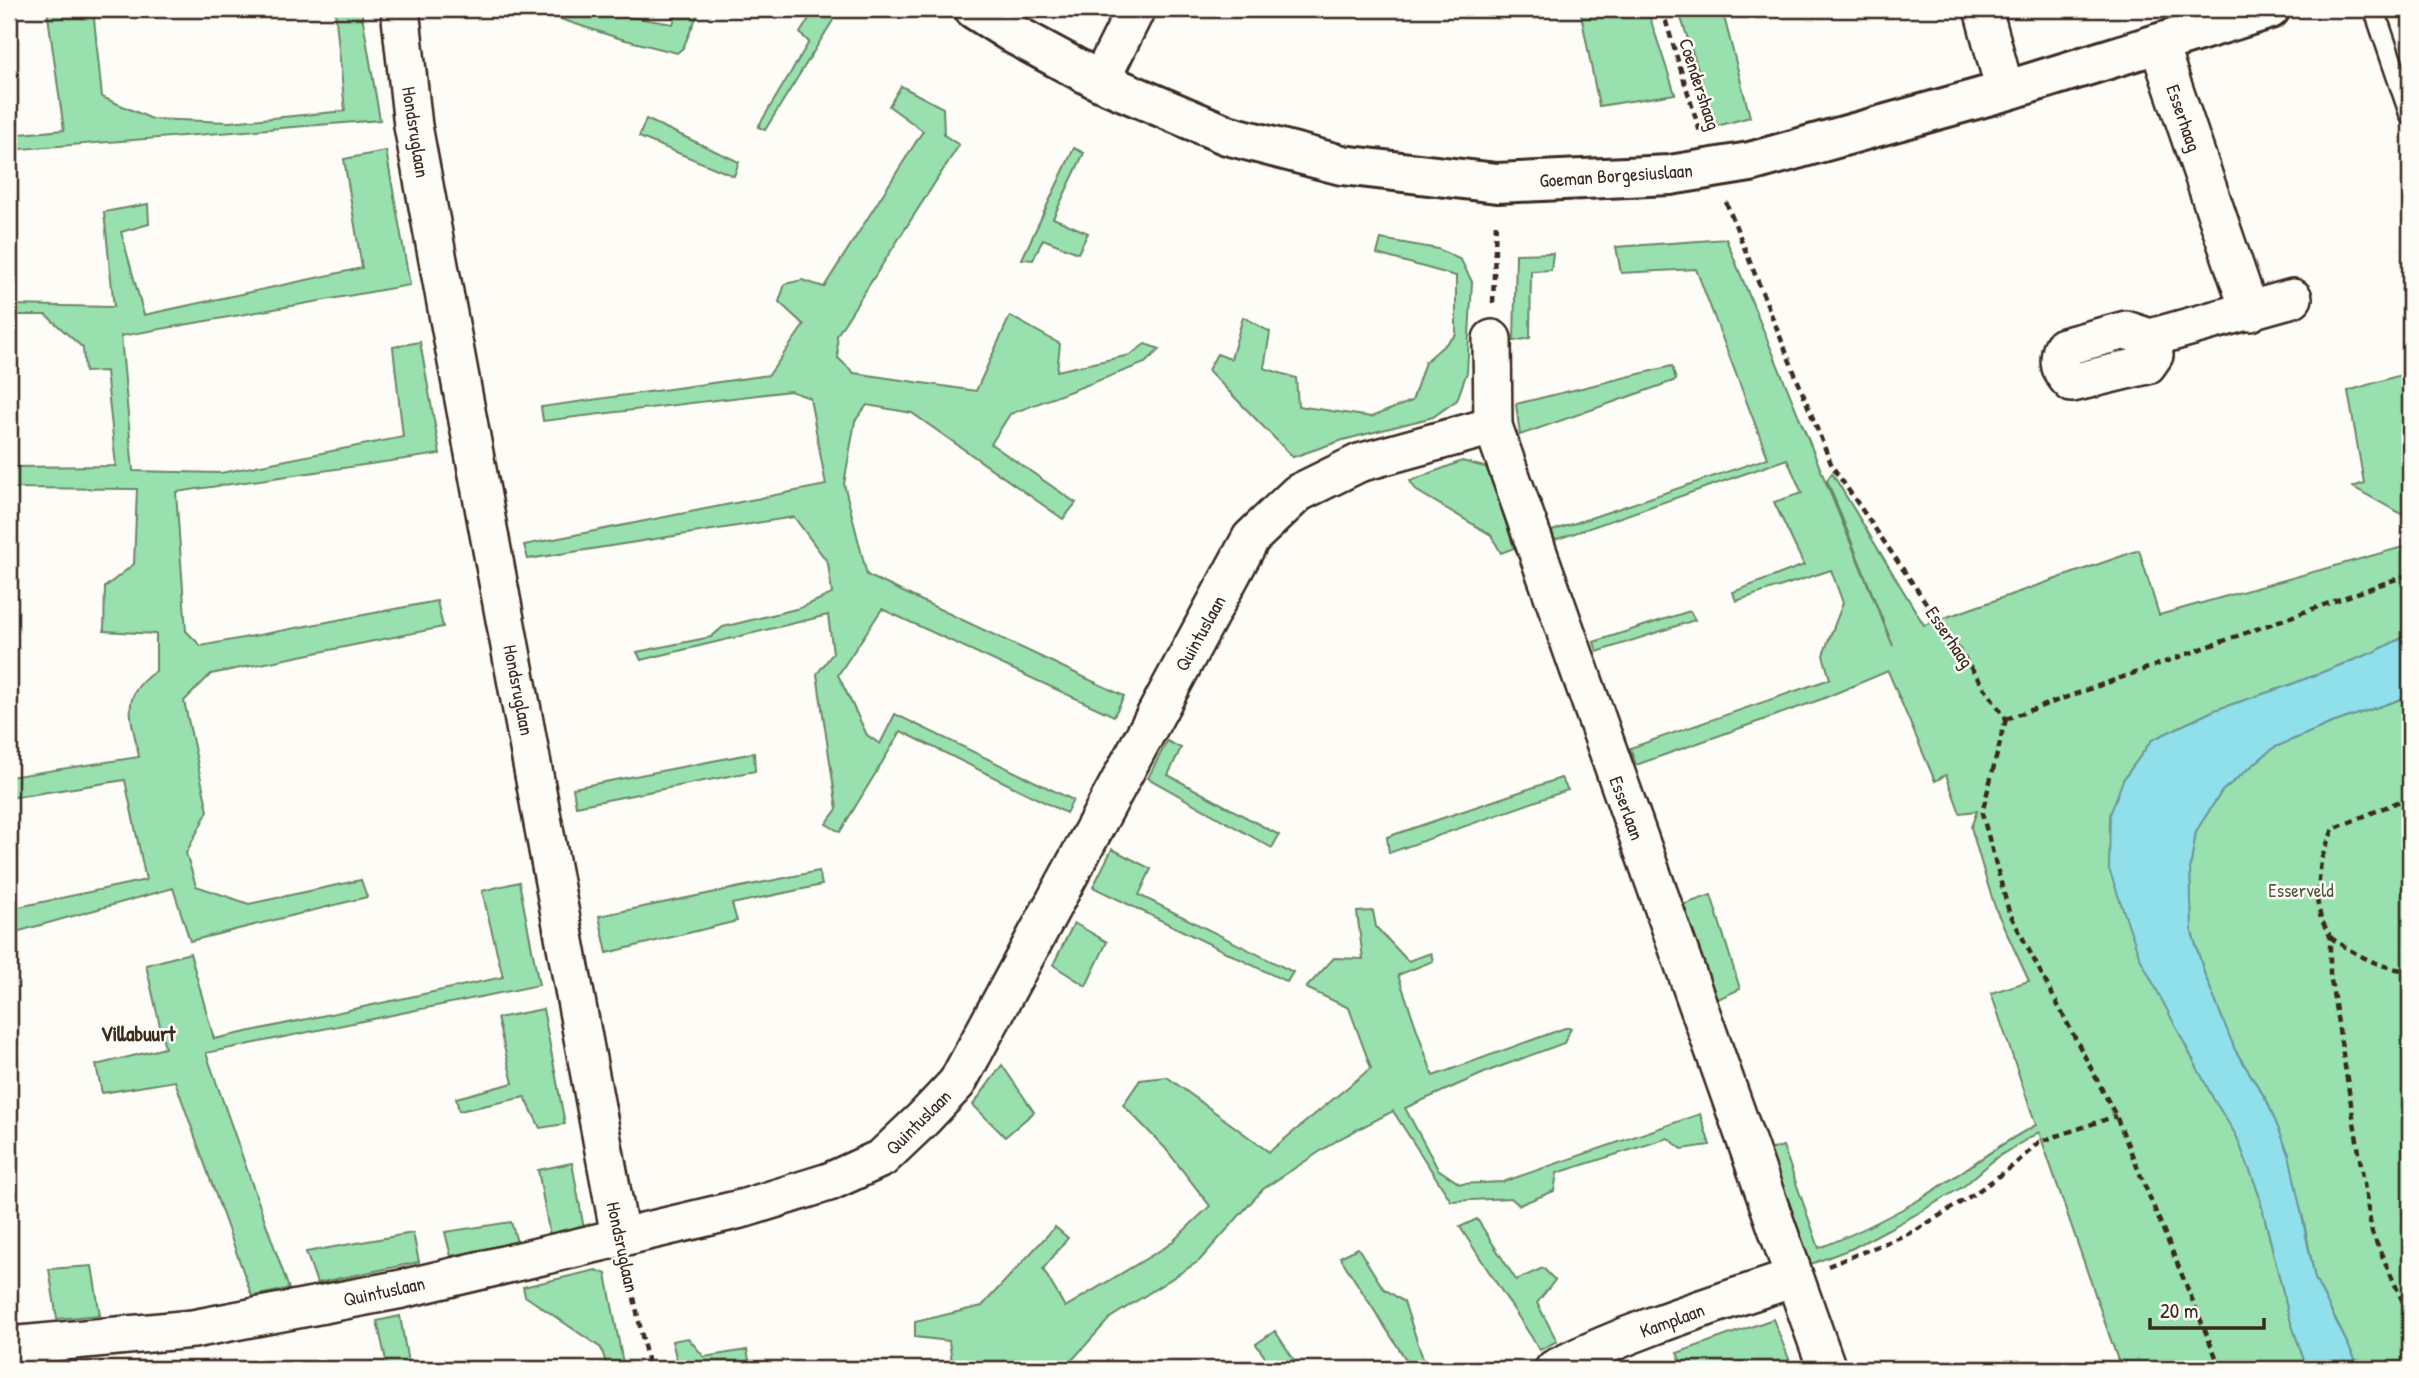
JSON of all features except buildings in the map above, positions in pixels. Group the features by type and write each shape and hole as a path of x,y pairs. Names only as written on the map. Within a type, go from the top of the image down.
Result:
{"street":[{"name":"Hondsruglaan","path":"400,9 416,140 620,1236"},
{"name":"Goeman Borgesiuslaan","path":"974,9 1015,35 1100,81 1227,135 1342,165 1497,183 1670,175 1750,162 2005,91 2270,9"},
{"path":"1100,81 1136,9"},
{"path":"1983,9 2005,91"},
{"name":"Esserhaag","path":"2158,43 2250,312"},
{"path":"2150,338 2293,298"},
{"name":"Esserlaan","path":"1492,339 1493,426 1827,1369"},
{"name":"Quintuslaan","path":"9,1346 193,1329 402,1289 745,1208 829,1182 882,1158 957,1083 1251,538 1298,493 1359,463 1493,426"},
{"name":"Kamplaan","path":"1554,1369 1589,1351 1675,1317 1794,1278"}],"lane":[{"path":"2374,9 2410,115"}],"path":[{"name":"Coendershaag","path":"1662,9 1712,168"},
{"name":"Esserhaag","path":"1712,168 1832,466 2006,719"},
{"path":"1492,339 1495,234"},
{"path":"2221,1369 2116,1116 2009,912 1982,813 2006,719 2410,574"},
{"path":"2410,797 2333,829 2321,860 2318,900 2321,919 2330,936 2354,954 2375,964 2410,971"},
{"path":"2330,936 2330,974 2372,1233 2410,1318"},
{"path":"1794,1278 1852,1258 1915,1231 1977,1192 2014,1165 2039,1142 2116,1116"},
{"name":"Hondsruglaan","path":"620,1236 649,1369"}],"green space":[{"path":"47,9 93,9 102,97 152,119 229,122 345,111 335,9 361,9 380,120 9,150 9,135 64,130"},
{"path":"530,9 579,9 673,24 678,9 700,9 683,48 677,53 618,38"},
{"path":"815,9 840,9 765,130 758,127 809,42 800,33"},
{"path":"1580,9 1647,9 1675,94 1599,106"},
{"path":"1678,9 1722,9 1750,117 1717,126"},
{"path":"901,86 943,108 944,135 959,145 837,335 838,358 854,373 976,391 1010,316 1060,344 1057,371 1130,355 1145,344 1160,349 1145,363 1010,414 991,444 1076,503 1063,519 912,413 867,405 855,421 844,484 867,575 1124,696 1114,716 882,609 838,675 867,735 880,744 895,714 1073,800 1066,813 901,731 840,832 826,824 837,809 817,674 833,653 828,615 641,660 637,652 711,637 723,627 800,608 832,594 828,563 794,517 528,559 524,545 826,485 810,398 790,391 543,421 541,407 769,375 804,325 779,302 785,284 802,280 824,287 923,131 889,106"},
{"path":"646,119 739,162 734,176 639,137"},
{"path":"1074,148 1084,153 1053,218 1088,233 1078,253 1043,239 1033,260 1022,259"},
{"path":"386,151 410,285 121,336 133,471 221,473 403,437 393,347 420,342 440,454 176,492 186,631 201,646 437,601 443,627 211,674 184,701 208,811 186,853 196,886 249,904 361,880 367,897 190,941 173,888 9,934 9,909 146,880 125,780 9,798 9,777 139,757 131,720 132,699 144,680 156,671 156,634 104,631 105,587 134,564 137,489 9,488 9,467 116,466 106,371 85,372 83,348 46,315 9,315 9,305 114,307 104,212 148,204 149,224 121,232 144,315 362,268 344,159"},
{"path":"1381,239 1438,249 1461,260 1472,282 1467,372 1457,400 1433,417 1343,440 1293,457 1208,370 1217,354 1231,359 1243,317 1270,332 1264,368 1296,378 1298,406 1371,417 1412,401 1425,362 1456,335 1456,276 1377,254"},
{"path":"1726,239 1893,646 1827,480 1832,473 1924,625 2139,550 2159,615 2410,545 2410,634 2374,652 2287,686 2215,710 2152,740 2123,780 2187,1049 2236,1135 2258,1191 2289,1316 2307,1369 2121,1369 2039,1132 1996,1158 1964,1186 1915,1215 1853,1248 1811,1264 1770,1150 1783,1146 1819,1248 1917,1201 2036,1125 1991,993 2029,981 1996,910 1986,879 1971,827 1977,811 1960,813 1946,775 1935,781 1888,671 1822,699 1636,765 1630,748 1830,679 1823,655 1843,603 1831,570 1736,601 1733,592 1804,565 1774,502 1802,493 1787,459 1555,540 1552,531 1768,458 1696,269 1621,273 1616,247"},
{"path":"1553,253 1551,270 1531,271 1530,338 1514,341 1516,254"},
{"path":"1672,366 1676,380 1520,435 1516,404"},
{"path":"2410,372 2410,519 2353,487 2364,483 2348,391"},
{"path":"1462,461 1488,468 1514,548 1501,553 1491,535 1417,491 1410,481"},
{"path":"1690,611 1695,620 1597,652 1594,642"},
{"name":"Esserveld","path":"2410,696 2410,1369 2360,1369 2315,1279 2303,1218 2267,1101 2235,1050 2204,973 2192,932 2190,869 2196,831 2222,791 2273,748 2329,724"},
{"path":"1167,741 1181,748 1168,775 1279,835 1272,848 1148,778"},
{"path":"754,753 755,771 576,806 573,788"},
{"path":"1561,778 1568,790 1389,853 1387,837"},
{"path":"1112,849 1151,869 1139,895 1293,972 1287,982 1093,887"},
{"path":"819,871 822,885 732,904 737,921 607,953 599,916"},
{"path":"519,882 539,985 206,1053 289,1289 252,1296 175,1081 102,1093 96,1065 165,1048 146,965 190,953 214,1039 503,977 482,891"},
{"path":"1711,895 1740,989 1716,1000 1682,905"},
{"path":"1373,911 1376,927 1408,961 1431,953 1433,961 1398,975 1433,1076 1571,1028 1564,1043 1491,1070 1405,1108 1438,1169 1460,1184 1503,1182 1700,1114 1710,1145 1682,1149 1668,1138 1557,1173 1554,1191 1519,1205 1511,1198 1451,1201 1393,1111 1339,1139 1263,1189 1199,1261 1110,1318 1064,1369 953,1369 949,1341 915,1337 915,1322 982,1306 1055,1227 1068,1238 1043,1269 1065,1307 1169,1245 1210,1206 1165,1148 1123,1105 1140,1080 1167,1077 1269,1152 1371,1068 1349,1008 1306,988 1334,958 1363,959 1357,912"},
{"path":"1074,923 1107,942 1086,986 1053,965"},
{"path":"543,1009 565,1124 540,1128 525,1097 459,1111 456,1098 513,1083 497,1018"},
{"path":"1002,1065 1034,1112 1005,1137 973,1105"},
{"path":"572,1163 584,1229 550,1236 538,1170"},
{"path":"1477,1219 1516,1280 1543,1268 1555,1280 1537,1303 1557,1341 1540,1350 1460,1227"},
{"path":"511,1222 517,1242 451,1256 445,1232"},
{"path":"413,1233 419,1262 317,1283 306,1252"},
{"path":"1358,1248 1383,1288 1404,1302 1425,1365 1420,1369 1412,1369 1340,1257"},
{"path":"92,1266 100,1315 57,1319 49,1269"},
{"path":"596,1270 606,1274 624,1369 608,1369 601,1348 525,1296 523,1287"},
{"path":"400,1316 409,1369 388,1369 377,1321"},
{"path":"1773,1319 1793,1369 1684,1369 1677,1353"},
{"path":"1275,1331 1300,1369 1273,1369 1256,1344"},
{"path":"688,1338 704,1357 747,1350 750,1365 732,1369 679,1369 672,1341"}],"water":[{"path":"2410,634 2410,696 2329,724 2273,748 2222,791 2196,831 2190,869 2192,932 2204,973 2235,1050 2267,1101 2289,1154 2315,1279 2360,1369 2307,1369 2289,1316 2258,1191 2236,1135 2214,1100 2140,958 2109,869 2110,815 2123,780 2152,740 2215,710 2287,686 2374,652"}],"district":[{"name":"Villabuurt","path":"138,1033"}]}
